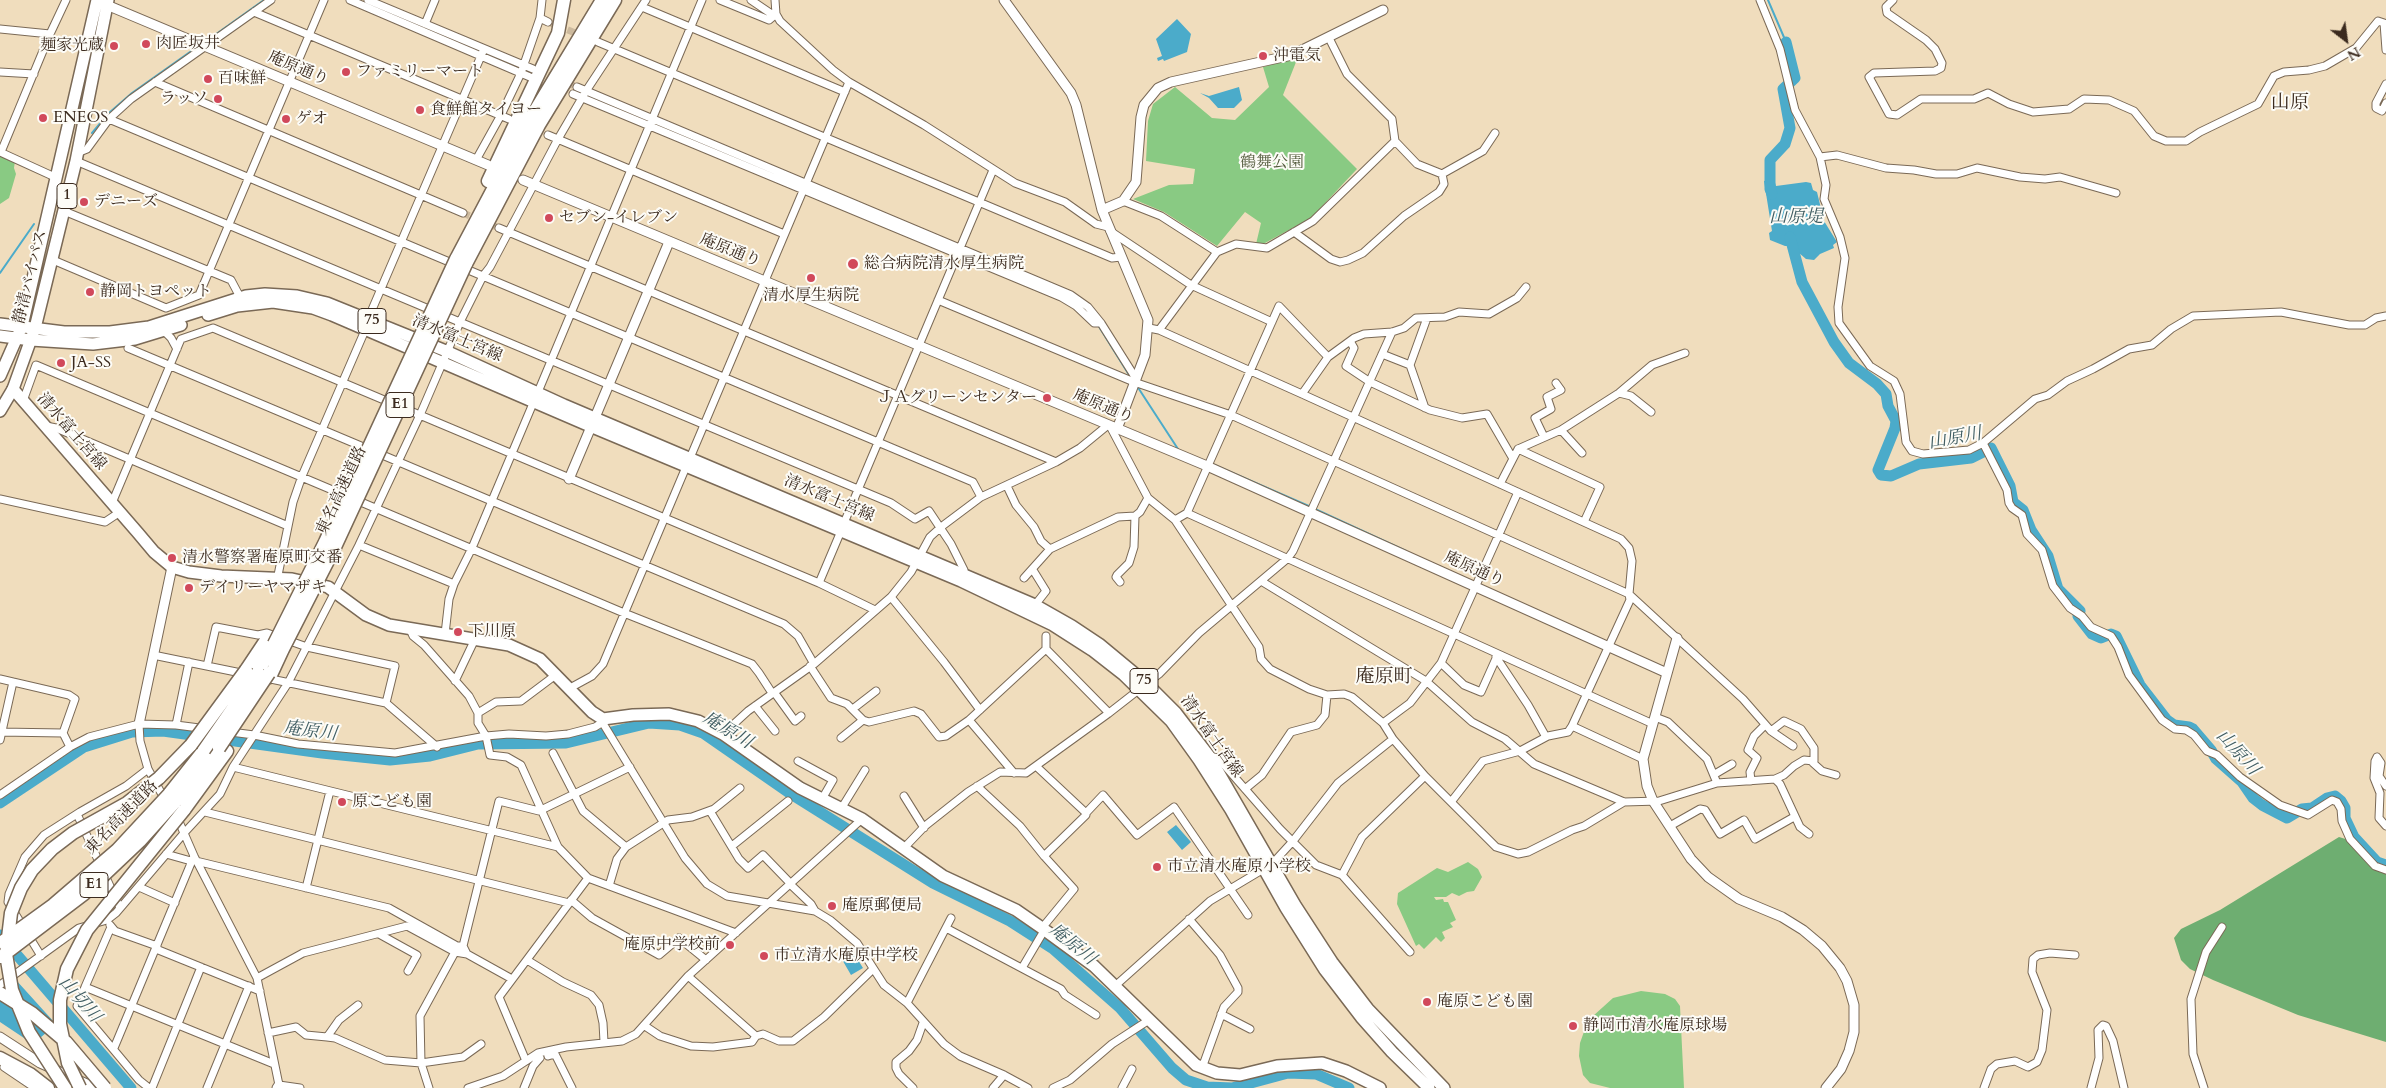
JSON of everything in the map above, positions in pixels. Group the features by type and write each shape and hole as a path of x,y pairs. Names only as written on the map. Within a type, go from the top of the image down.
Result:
{"highway":[{"path":"461,258 487,184 558,32 564,0"},
{"name":"東名高速道路","path":"0,958 84,894 140,841 223,750 314,566 461,258 530,120 602,0"},
{"name":"東名高速道路","path":"275,644 335,547 461,258 615,0"},
{"path":"65,1088 29,1032 12,990 6,954 12,913 21,888 32,870 52,849 73,833 127,803 159,778 261,673"},
{"name":"東名高速道路","path":"0,944 53,905 176,802 204,750 261,673"},
{"path":"80,1088 66,1057 60,1024 60,1000 67,969 79,944 95,919 176,802"},
{"path":"0,993 32,1013 66,1042 105,1088"},
{"path":"0,1058 24,1071 48,1088"}],"main road":[{"name":"静清バイパス","path":"0,411 13,389 31,340 53,260 77,157 101,1"},
{"name":"静清バイパス","path":"0,376 22,326 101,1"},
{"name":"清水富士宮線","path":"0,324 89,333 141,328 170,321 240,297 265,294 297,296 346,310 367,324 441,362 536,396"},
{"name":"清水富士宮線","path":"0,336 93,344 135,339 164,331 213,313 261,302 313,308 367,324 446,352 593,422 918,559 1053,625 1092,650 1176,712 1208,756 1268,867 1299,930 1345,997 1423,1086"},
{"name":"清水富士宮線","path":"13,389 42,425 154,552 172,567 189,572 221,576 277,580 292,579 328,587 366,615 389,625 509,645 540,659 603,722"},
{"name":"清水富士宮線","path":"918,559 964,574 1035,605 1086,635 1142,686 1171,721 1199,760 1317,941 1346,980 1394,1038 1444,1088"},
{"path":"603,722 634,715 669,714 698,721 723,734 800,788 841,809 943,876 1016,910 1094,966 1190,1060 1202,1068 1240,1075 1291,1064 1322,1063 1346,1071 1380,1088"}],"street":[{"path":"57,178 1,152 66,0"},
{"path":"271,0 202,45 131,99 109,119 87,149 77,157 228,224 891,503 915,519 929,511 941,527 960,561 964,574"},
{"path":"53,260 166,308 199,294 324,0"},
{"path":"350,0 483,52 533,69"},
{"path":"368,0 425,24 530,77"},
{"path":"425,24 435,0"},
{"path":"476,160 502,115 521,74 540,18 542,0"},
{"path":"201,967 151,1088 139,1080 77,1006 109,924 120,908 184,832 220,794 233,767 288,683 334,591 360,546 420,415 441,362 482,276 509,232 584,94 646,0"},
{"path":"445,634 449,599 454,584 472,548 512,455 702,0"},
{"path":"720,0 769,20 774,15 775,0"},
{"path":"752,0 774,15 833,70 849,82 924,125 993,170 1026,188 1065,202 1096,224 1109,229 1191,285 1272,322"},
{"path":"723,734 755,706 812,665 891,597 918,559 930,537 941,527 981,497 1056,462 1112,426 1145,355 1149,328 1144,308 1102,210 1076,105 1071,93 1004,0"},
{"path":"1760,0 1780,49 1795,110 1820,157 1826,185 1824,199 1840,237 1845,258 1838,307 1839,323 1870,366 1894,381 1900,394 1906,442 1912,451 1923,454 1969,450 1983,442 2035,399 2048,395 2067,381 2094,369 2130,349 2152,345 2171,329 2193,316 2281,312 2349,325 2365,326 2376,318 2386,316"},
{"path":"1893,0 1886,7 1887,13 1926,40 1935,49 1942,63 1941,68 1935,71 1874,73 1869,78 1889,114 1898,115 1921,99 1974,99 1988,92 2009,104 2032,112 2069,109 2084,100 2109,100 2134,110 2154,136 2166,141 2186,141 2200,132 2258,104 2274,76 2284,72 2309,70 2324,66 2356,48 2378,21 2384,23 2386,50"},
{"name":"庵原通り","path":"101,1 488,165"},
{"path":"642,7 845,92"},
{"path":"1102,210 1124,201 1136,182 1141,116 1144,105 1158,88 1171,82 1292,55 1383,10"},
{"path":"254,12 509,119"},
{"path":"540,18 548,22"},
{"path":"0,29 50,34"},
{"path":"1329,38 1347,74 1392,119 1395,141 1416,164 1442,174"},
{"path":"598,42 1112,258 1121,256"},
{"path":"277,580 293,502 302,476 483,52"},
{"path":"0,72 34,74"},
{"path":"155,82 464,213"},
{"path":"570,688 592,676 603,664 849,82"},
{"path":"2386,84 2376,103 2376,108 2382,112 2386,104"},
{"path":"575,90 803,190 958,251"},
{"path":"109,119 973,482 981,497"},
{"path":"652,123 806,182 1061,297 1076,306 1094,323 1101,323 1134,379"},
{"path":"1442,174 1483,151 1495,133"},
{"path":"548,135 784,234"},
{"path":"1159,330 1217,252 1236,244 1267,248 1313,221 1395,141"},
{"path":"1820,157 1837,155 1886,168 1936,174 1956,174 1977,168 2020,177 2045,179 2060,177 2116,193"},
{"path":"819,584 993,170"},
{"path":"1294,232 1331,259 1340,262 1348,260 1363,253 1404,216 1439,192 1444,184 1442,174"},
{"name":"庵原通り","path":"523,180 1207,466 1667,673"},
{"path":"1124,201 1160,216 1217,252"},
{"path":"64,210 231,280 240,297"},
{"path":"499,228 1056,462"},
{"path":"568,478 668,242"},
{"path":"1302,394 1328,357 1350,341 1364,334 1392,332 1404,328 1416,318 1445,317 1459,312 1489,314 1517,298 1526,287"},
{"path":"938,300 1134,379 1231,415 1629,594 1743,699 1764,726 1793,746"},
{"path":"1175,520 1186,513 1279,306 1328,357"},
{"path":"1425,408 1410,365 1427,318"},
{"path":"0,500 105,522 116,507 130,460 181,340 213,328 819,584 876,610"},
{"path":"1149,328 1159,330 1584,522 1621,539 1629,548 1632,561 1630,600 1572,726 1564,733 1546,737 1520,751 1483,761 1451,802"},
{"path":"164,331 171,338 177,349"},
{"path":"903,849 924,828 977,786 1000,772 1026,773 1037,767 1109,713 1288,558 1311,512 1392,332"},
{"path":"1350,341 1354,348 1346,366 1370,382 1425,408 1462,418 1487,414 1512,457"},
{"path":"128,348 784,624 798,636 831,698 854,708 863,720 869,722 914,711 921,714 939,737 946,736 969,720 1046,649"},
{"path":"1500,484 1512,457 1518,449 1561,430 1619,393 1652,365 1685,353"},
{"path":"1382,354 1410,365"},
{"path":"23,401 36,365 377,507 624,613 752,664 760,672 773,693 795,721 801,716"},
{"path":"1544,437 1535,418 1551,409 1547,397 1560,390 1556,383"},
{"path":"1619,393 1630,396 1651,412"},
{"path":"42,425 56,428 288,526"},
{"path":"1112,426 1148,498 1175,520 1259,647 1261,660 1270,669 1309,689 1327,695 1344,694 1352,697 1384,723 1393,739 1425,776 1496,847 1518,854 1528,852 1584,826 1624,802"},
{"path":"1561,430 1582,453"},
{"path":"1983,442 2007,490 2009,503 2012,508 2022,515 2028,534 2042,550 2054,586 2070,608 2082,616 2091,627 2111,636 2118,646 2129,675 2162,720 2175,730 2186,730 2194,735 2207,751 2217,755 2240,777 2280,805 2308,815 2332,800 2337,802 2341,809 2342,821 2350,839 2375,866 2386,870"},
{"path":"1518,449 1600,487 1584,522"},
{"path":"1007,486 1016,505 1034,527 1041,541 1050,549"},
{"path":"1384,723 1410,703 1441,663 1453,632 1518,492"},
{"path":"1024,578 1050,549 1118,516 1134,516 1140,512 1148,498"},
{"path":"1186,513 1453,632 1497,655 1654,721 1668,722 1707,759 1718,783"},
{"path":"1120,582 1116,577 1129,563 1134,547 1134,516"},
{"path":"360,546 454,584"},
{"path":"172,567 139,726 140,741 148,769 184,832 194,859 257,978 278,1087 300,1088"},
{"path":"1033,570 1046,592 1035,605"},
{"path":"1261,581 1426,681 1472,722 1505,739 1534,764 1624,802 1653,801 1718,783 1775,779 1788,773 1799,762 1804,760 1814,761"},
{"path":"891,597 980,710"},
{"path":"207,666 216,627 258,635 267,633 307,647 395,666 386,703"},
{"path":"410,629 413,636 424,645 468,696 478,713 478,723 487,738 490,755 507,757 521,765 558,848 588,878 736,933"},
{"path":"1046,636 1046,649 1109,713"},
{"path":"1677,638 1643,759 1647,786 1653,801 1692,859 1716,884 1739,899 1782,917 1799,927 1822,946 1840,968 1847,981 1854,1005 1854,1032 1849,1051 1841,1069 1826,1088"},
{"path":"455,681 475,639"},
{"path":"153,655 386,703 437,747"},
{"path":"1441,663 1464,686 1480,692 1497,655"},
{"path":"1497,655 1546,737"},
{"path":"176,725 189,662"},
{"path":"478,713 496,702 521,701 557,674"},
{"path":"0,679 69,695 75,700 63,733 70,747"},
{"path":"0,740 13,682"},
{"path":"854,708 876,691"},
{"path":"1246,789 1262,775 1291,732 1317,725 1325,715 1327,695"},
{"path":"755,706 776,731"},
{"path":"841,738 863,720"},
{"path":"969,720 1014,773"},
{"path":"1771,731 1784,721 1802,729 1814,748 1814,761 1812,762 1822,771 1836,775"},
{"path":"0,795 70,747 89,738 139,726 176,725 324,747 395,753 509,734 546,736 568,734 595,727 603,722 685,858 713,888 726,896 816,911"},
{"path":"1572,726 1643,759"},
{"path":"1751,781 1750,772 1757,758 1748,750 1754,736 1764,726"},
{"path":"1,732 63,733"},
{"path":"1116,986 1210,901 1268,867 1293,841 1338,783 1393,739"},
{"path":"553,753 583,811 626,847"},
{"path":"1208,756 1218,758 1280,830 1316,865 1342,874 1410,952"},
{"path":"2386,786 2379,776 2381,763 2377,757 2374,778 2380,793 2379,818 2386,826"},
{"path":"798,761 833,780 822,799"},
{"path":"1715,774 1732,764"},
{"path":"233,767 558,848"},
{"path":"467,954 463,946 499,801 542,810 630,767"},
{"path":"1037,767 1086,813"},
{"path":"38,958 8,902 9,894 25,857 35,843 77,814 126,786 148,769"},
{"path":"841,809 865,770"},
{"path":"1342,874 1362,837 1425,776"},
{"path":"1775,779 1780,784 1800,827 1809,834"},
{"path":"977,786 1020,826 1074,889 1043,930 1022,968"},
{"path":"609,886 617,859 626,847 664,822 672,819 692,817 710,811 740,788"},
{"path":"306,888 330,791"},
{"path":"1044,856 1086,815 1103,795 1136,835 1174,807 1248,915"},
{"path":"904,796 924,828"},
{"path":"732,846 788,802"},
{"path":"1670,826 1700,809 1706,810 1720,834 1744,820 1755,839 1794,817"},
{"path":"710,811 748,868 763,855 816,911 851,937 884,985 907,1003 944,1044 960,1056 1004,1075 1028,1088"},
{"path":"205,812 570,901 592,918 659,955 679,938 706,960"},
{"path":"77,814 120,908"},
{"path":"468,1088 503,1076 526,1061 539,1056 630,1038 645,1026 670,994 688,976 860,822"},
{"path":"166,854 194,859 389,908 457,946 463,946"},
{"path":"114,1048 194,859"},
{"path":"526,1061 499,996 588,878"},
{"path":"139,887 175,903"},
{"path":"907,1003 951,918"},
{"path":"1189,919 1220,955 1238,988 1238,992 1224,1006 1202,1068"},
{"path":"0,985 80,928 109,924"},
{"path":"109,924 115,931 260,991"},
{"path":"257,978 303,953 407,926 455,952 467,954 512,979"},
{"path":"2204,1088 2193,1054 2191,999 2206,952 2222,927"},
{"path":"946,928 1062,989 1065,995 1096,1016"},
{"path":"379,934 417,955 408,970"},
{"path":"429,1088 421,1063 420,1016 455,952"},
{"path":"1984,1088 1991,1069 1997,1064 2014,1061 2028,1067 2037,1062 2042,1050 2047,1010 2032,972 2033,959 2038,955 2050,952 2075,955"},
{"path":"527,960 563,982 591,995 599,1006 603,1023 604,1042"},
{"path":"645,1026 660,1036 691,1046 714,1047 752,1042 756,1036 763,1034 779,1041 793,1041 824,1016 873,969"},
{"path":"688,976 756,1036"},
{"path":"207,1088 249,986"},
{"path":"85,987 274,1064"},
{"path":"327,1037 339,1020 358,1005"},
{"path":"1221,1014 1250,1029"},
{"path":"1053,1088 1070,1080 1112,1044 1149,1020"},
{"path":"913,1088 899,1074 896,1062 909,1051 917,1040 924,1023"},
{"path":"2091,1088 2099,1058 2098,1030 2103,1025 2106,1026 2113,1042 2124,1088"},
{"path":"268,1033 296,1027 306,1035 335,1038 385,1060 421,1063 463,1057 481,1044"},
{"path":"0,1036 40,1063 96,1088"},
{"path":"539,1056 555,1054 572,1088"},
{"path":"524,1088 539,1056"},
{"path":"0,1064 35,1088"},
{"path":"1122,1088 1132,1069"},
{"path":"993,1088 1004,1075"}],"green space":[{"name":"鶴舞公園","path":"1298,57 1283,95 1357,169 1311,218 1265,243 1256,244 1261,223 1245,212 1217,246 1164,212 1133,199 1169,185 1193,184 1195,169 1146,161 1148,121 1153,104 1175,87 1212,118 1235,120 1269,87 1263,67"},
{"path":"0,156 15,161 14,168 16,174 9,198 0,204"},
{"path":"2339,837 2352,841 2386,863 2386,1042 2298,1015 2190,969 2181,960 2174,938 2181,929 2220,910"},
{"path":"1468,862 1478,869 1482,877 1474,891 1459,896 1452,893 1446,897 1434,897 1436,900 1443,899 1444,902 1448,902 1456,920 1450,923 1453,927 1442,932 1445,938 1441,942 1436,937 1424,949 1419,944 1416,946 1397,904 1398,893 1437,868 1448,872"},
{"path":"1641,991 1665,994 1675,999 1680,1006 1684,1088 1610,1088 1590,1083 1583,1075 1579,1056 1580,1043 1586,1026 1593,1016 1613,998"}],"water":[{"path":"1177,19 1191,34 1187,52 1164,61 1163,59 1158,61 1157,58 1162,56 1156,39"},
{"path":"1239,87 1242,100 1234,108 1218,108 1209,98 1200,93 1209,96"},
{"name":"山原堤","path":"1774,179 1776,186 1811,183 1813,190 1817,192 1824,221 1837,242 1833,245 1834,248 1820,254 1814,260 1806,259 1791,246 1785,246 1770,240 1769,233 1772,231 1764,181"},
{"path":"1176,825 1191,842 1182,850 1167,832"},
{"path":"851,949 863,968 851,975 840,956"},
{"path":"16,980 54,1022 54,1026 33,1044 0,1022 0,992"}],"waterway":[{"path":"205,42 264,0"},
{"name":"山原川","path":"1768,0 1786,42"},
{"path":"384,11 481,52"},
{"name":"山原川","path":"1772,194 1770,189 1770,160 1785,144 1790,128 1783,89 1795,78 1786,42"},
{"path":"92,133 109,113 132,93 197,47"},
{"path":"485,54 518,68"},
{"path":"576,91 583,94"},
{"path":"587,95 721,152"},
{"path":"0,273 34,224"},
{"name":"山原川","path":"1790,237 1802,282 1834,342 1849,363 1877,384 1886,394 1888,406 1896,421 1878,470 1881,475 1891,476 1919,464 1971,458 1991,448 2010,486 2013,502 2023,510 2031,530 2048,556 2058,589 2080,611 2078,616 2092,634 2101,638 2111,634 2116,636 2140,685 2167,720 2174,725 2193,729 2211,750 2216,759 2242,782 2253,798 2287,818 2302,809 2312,808 2327,798 2335,796 2345,808 2345,818 2354,837 2377,862 2386,865"},
{"path":"1098,325 1131,378"},
{"path":"1137,386 1178,449"},
{"path":"1212,464 1311,507"},
{"path":"1315,509 1406,551"},
{"name":"庵原川","path":"0,803 84,747 132,732 163,731 322,753 390,760 430,756 478,744 566,743 649,723 680,725 703,733 788,792 933,883 1010,921 1052,948 1120,1008 1172,1068 1186,1080 1207,1087 1232,1088 1288,1073 1316,1074 1349,1088"},
{"name":"山切川","path":"0,935 131,1088"}],"tunnel":[{"path":"548,22 583,36"},
{"path":"538,71 577,87"},
{"path":"463,213 499,228"}],"place":[{"name":"肉匠坂井","path":"146,44"},
{"name":"麺家光蔵","path":"114,46"},
{"name":"沖電気","path":"1263,56"},
{"name":"ファミリーマート","path":"346,72"},
{"name":"百味鮮","path":"208,79"},
{"name":"ラッソ","path":"218,99"},
{"name":"食鮮館タイヨー","path":"420,110"},
{"name":"ENEOS","path":"43,118"},
{"name":"ゲオ","path":"286,119"},
{"name":"デニーズ","path":"84,202"},
{"name":"セブン-イレブン","path":"549,218"},
{"name":"総合病院清水厚生病院","path":"853,264"},
{"name":"清水厚生病院","path":"811,278"},
{"name":"静岡トヨペット","path":"90,292"},
{"name":"JA-SS","path":"61,363"},
{"name":"ＪＡグリーンセンター","path":"1047,398"},
{"name":"清水警察署庵原町交番","path":"172,558"},
{"name":"デイリーヤマザキ","path":"189,588"},
{"name":"下川原","path":"458,632"},
{"name":"原こども園","path":"342,802"},
{"name":"市立清水庵原小学校","path":"1157,867"},
{"name":"庵原郵便局","path":"832,906"},
{"name":"庵原中学校前","path":"730,945"},
{"name":"市立清水庵原中学校","path":"764,956"},
{"name":"庵原こども園","path":"1427,1002"},
{"name":"静岡市清水庵原球場","path":"1573,1026"}],"district":[{"name":"山原","path":"2290,104"},
{"name":"庵原町","path":"1384,678"}]}
